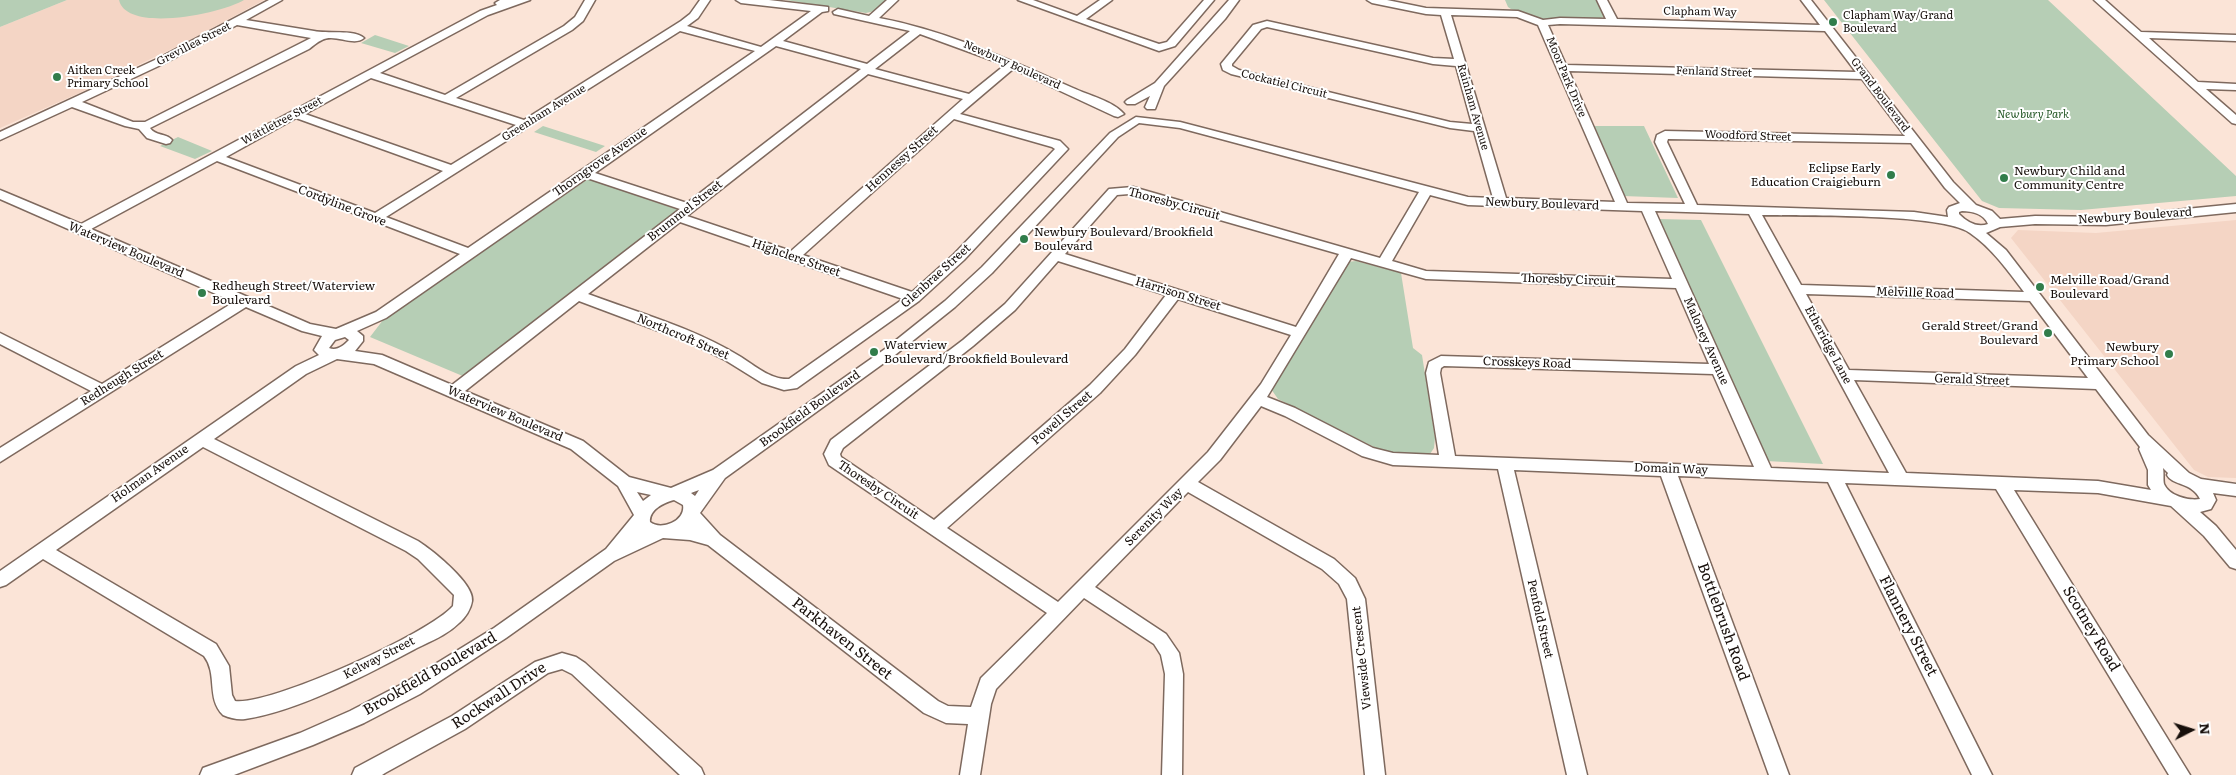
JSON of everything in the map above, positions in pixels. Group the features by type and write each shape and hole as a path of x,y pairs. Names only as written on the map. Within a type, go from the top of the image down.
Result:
{"street":[{"name":"Grevillea Street","path":"0,136 73,103 237,22 277,0"},
{"path":"497,0 518,2 532,0"},
{"name":"Wattletree Street","path":"484,13 497,0"},
{"path":"446,99 568,28 579,20 590,0"},
{"name":"Greenham Avenue","path":"376,218 679,27 690,19 704,0"},
{"name":"Newbury Boulevard","path":"741,0 776,2 819,8 872,18 918,30 960,42 1013,64 1072,93 1094,100 1128,103 1142,102 1180,125"},
{"path":"872,18 893,0"},
{"path":"1023,0 1151,47 1163,48 1171,44 1209,0"},
{"path":"1079,19 1107,0"},
{"path":"1128,103 1159,85 1234,0"},
{"name":"Moor Park Drive","path":"1372,0 1394,2 1419,10 1522,15 1542,23 1623,207"},
{"path":"1500,0 1505,13"},
{"path":"1602,0 1614,22"},
{"path":"2098,0 2236,121"},
{"name":"Wattletree Street","path":"80,230 484,13 518,2"},
{"name":"Grand Boulevard","path":"1809,2 1949,185 1977,209 1992,217 1993,226"},
{"name":"Thorngrove Avenue","path":"381,314 351,347 328,350 327,338 381,314 819,8"},
{"name":"Rainham Avenue","path":"1445,11 1501,203"},
{"name":"Clapham Way","path":"1542,23 1560,21 1829,28"},
{"path":"237,22 314,34 318,37"},
{"name":"Cockatiel Circuit","path":"1460,63 1433,61 1267,24 1257,27 1226,64 1227,68 1235,72 1450,125 1479,128"},
{"path":"679,27 867,69 971,98"},
{"name":"Brummel Street","path":"453,392 918,30"},
{"path":"73,103 129,124 144,125 161,119 306,47 318,37 330,35 359,38"},
{"path":"2139,36 2236,38"},
{"name":"Hennessy Street","path":"793,257 971,98 1013,64"},
{"name":"Fenland Street","path":"1562,68 1866,76"},
{"path":"370,74 525,124"},
{"path":"1151,108 1159,85"},
{"path":"2196,86 2236,87"},
{"name":"Newbury Boulevard","path":"1094,100 1119,115 1138,120 1180,125 1468,201 1914,216 1956,214 1977,209 2035,220"},
{"name":"Brookfield Boulevard","path":"1114,135 1119,108 1128,103"},
{"name":"Brookfield Boulevard","path":"672,494 719,474 890,352 950,304 987,270 1114,135 1138,120 1149,117 1152,114 1151,108"},
{"path":"296,114 453,170"},
{"name":"Glenbrae Street","path":"785,385 798,380 914,298 959,257 1061,152 1062,147 1056,144 952,115"},
{"path":"144,125 147,134 166,140"},
{"name":"Woodford Street","path":"1693,209 1661,142 1661,138 1664,135 1915,140"},
{"name":"Cordyline Grove","path":"216,157 469,253"},
{"path":"584,173 689,208"},
{"name":"Grand Boulevard","path":"1949,185 1956,214"},
{"name":"Thoresby Circuit","path":"1059,612 835,461 832,454 833,449 968,343 1010,307 1109,195 1116,191 1124,190 1383,264 1433,276 1681,284"},
{"path":"1383,264 1426,191"},
{"name":"Waterview Boulevard","path":"0,194 307,328 350,333 377,359"},
{"path":"0,208 14,200"},
{"name":"Maloney Avenue","path":"1647,208 1765,474"},
{"name":"Newbury Boulevard","path":"1973,228 2035,220 2106,221 2235,208"},
{"name":"Etheridge Lane","path":"1754,211 1901,479"},
{"path":"1956,214 2001,253 2142,439 2154,463 2159,490 2224,546"},
{"name":"Highclere Street","path":"678,217 914,298"},
{"path":"1993,226 2001,253"},
{"name":"Serenity Way","path":"970,775 983,694 988,684 1187,484 1224,443 1258,399 1347,253"},
{"name":"Harrison Street","path":"1056,256 1300,332"},
{"name":"Melville Road","path":"1797,289 2034,297"},
{"name":"Powell Street","path":"935,529 1095,390 1130,352 1175,293"},
{"name":"Northcroft Street","path":"577,295 697,341 729,356 777,384 785,385"},
{"name":"Redheugh Street","path":"0,456 245,301"},
{"name":"Waterview Boulevard","path":"307,328 328,350 377,359 577,445 624,482 672,494"},
{"path":"0,338 103,391"},
{"name":"Holman Avenue","path":"0,580 328,350"},
{"name":"Crosskeys Road","path":"1448,462 1432,373 1434,366 1441,361 1719,369"},
{"name":"Gerald Street","path":"1844,375 2100,384"},
{"name":"Domain Way","path":"1258,399 1290,412 1383,458 2098,487 2175,502 2195,508 2207,502"},
{"path":"2142,439 2207,494 2210,518 2224,546 2236,562"},
{"name":"Kelway Street","path":"41,550 210,650 220,666 225,704 230,709 236,711 266,705 350,674 431,632 463,608 465,598 463,592 424,554 412,546 201,440"},
{"name":"Penfold Street","path":"1504,462 1577,775"},
{"name":"Bottlebrush Road","path":"1667,469 1779,775"},
{"name":"Brookfield Boulevard","path":"692,513 705,491 719,474"},
{"name":"Domain Way","path":"2098,487 2156,479 2165,474 2190,480"},
{"name":"Flannery Street","path":"1833,476 1982,775"},
{"path":"2190,480 2236,490"},
{"name":"Waterview Boulevard","path":"624,482 641,516"},
{"name":"Scotney Road","path":"2001,483 2180,775"},
{"name":"Viewside Crescent","path":"1187,484 1328,564 1340,572 1348,582 1356,598 1374,775"},
{"path":"672,494 686,497 693,506 692,513 681,526 663,532 647,528 642,524 641,516 644,509 656,499 672,494"},
{"path":"2207,502 2236,496"},
{"name":"Parkhaven Street","path":"692,513 714,540 931,707 946,714 979,716"},
{"name":"Brookfield Boulevard","path":"608,556 641,516"},
{"name":"Brookfield Boulevard","path":"210,775 306,739 357,717 414,688 500,634 608,556 663,532"},
{"name":"Parkhaven Street","path":"663,532 690,533 714,540"},
{"path":"1083,588 1160,639 1170,653 1174,674 1172,775"},
{"name":"Rockwall Drive","path":"367,774 456,725 544,666 561,660 572,664 584,674 694,775"}],"shaded area":[{"name":"Aitken Creek Primary School","path":"67,0 264,0 188,41 84,91 0,128 0,27"},
{"name":"Newbury Primary School","path":"2236,220 2236,478 2208,477 2194,470 2011,238 2018,230 2096,233"}],"green space":[{"path":"0,0 67,0 0,27"},
{"path":"119,0 244,0 197,15 157,18 139,16 126,10"},
{"path":"786,0 887,0 875,11 866,13"},
{"path":"1505,0 1598,0 1606,16 1598,19 1542,19 1511,9"},
{"name":"Newbury Park","path":"1824,0 2048,0 2236,176 2236,196 2081,210 1999,208 1982,201"},
{"path":"375,35 409,46 395,53 361,43"},
{"path":"543,126 605,146 596,152 534,132"},
{"path":"1592,126 1644,126 1678,198 1623,196"},
{"path":"178,137 212,151 195,159 160,146"},
{"path":"588,179 679,210 465,377 370,337 383,320"},
{"path":"1658,219 1701,220 1823,464 1766,461"},
{"path":"1356,261 1401,273 1413,348 1422,355 1435,438 1434,448 1430,454 1386,453 1278,399 1271,389 1347,262"}],"place":[{"name":"Clapham Way/Grand Boulevard","path":"1833,22"},
{"name":"Aitken Creek Primary School","path":"57,77"},
{"name":"Eclipse Early Education Craigieburn","path":"1891,175"},
{"name":"Newbury Child and Community Centre","path":"2004,178"},
{"name":"Newbury Boulevard/Brookfield Boulevard","path":"1024,239"},
{"name":"Melville Road/Grand Boulevard","path":"2040,287"},
{"name":"Redheugh Street/Waterview Boulevard","path":"202,293"},
{"name":"Gerald Street/Grand Boulevard","path":"2048,333"},
{"name":"Waterview Boulevard/Brookfield Boulevard","path":"874,352"},
{"name":"Newbury Primary School","path":"2169,354"}]}
